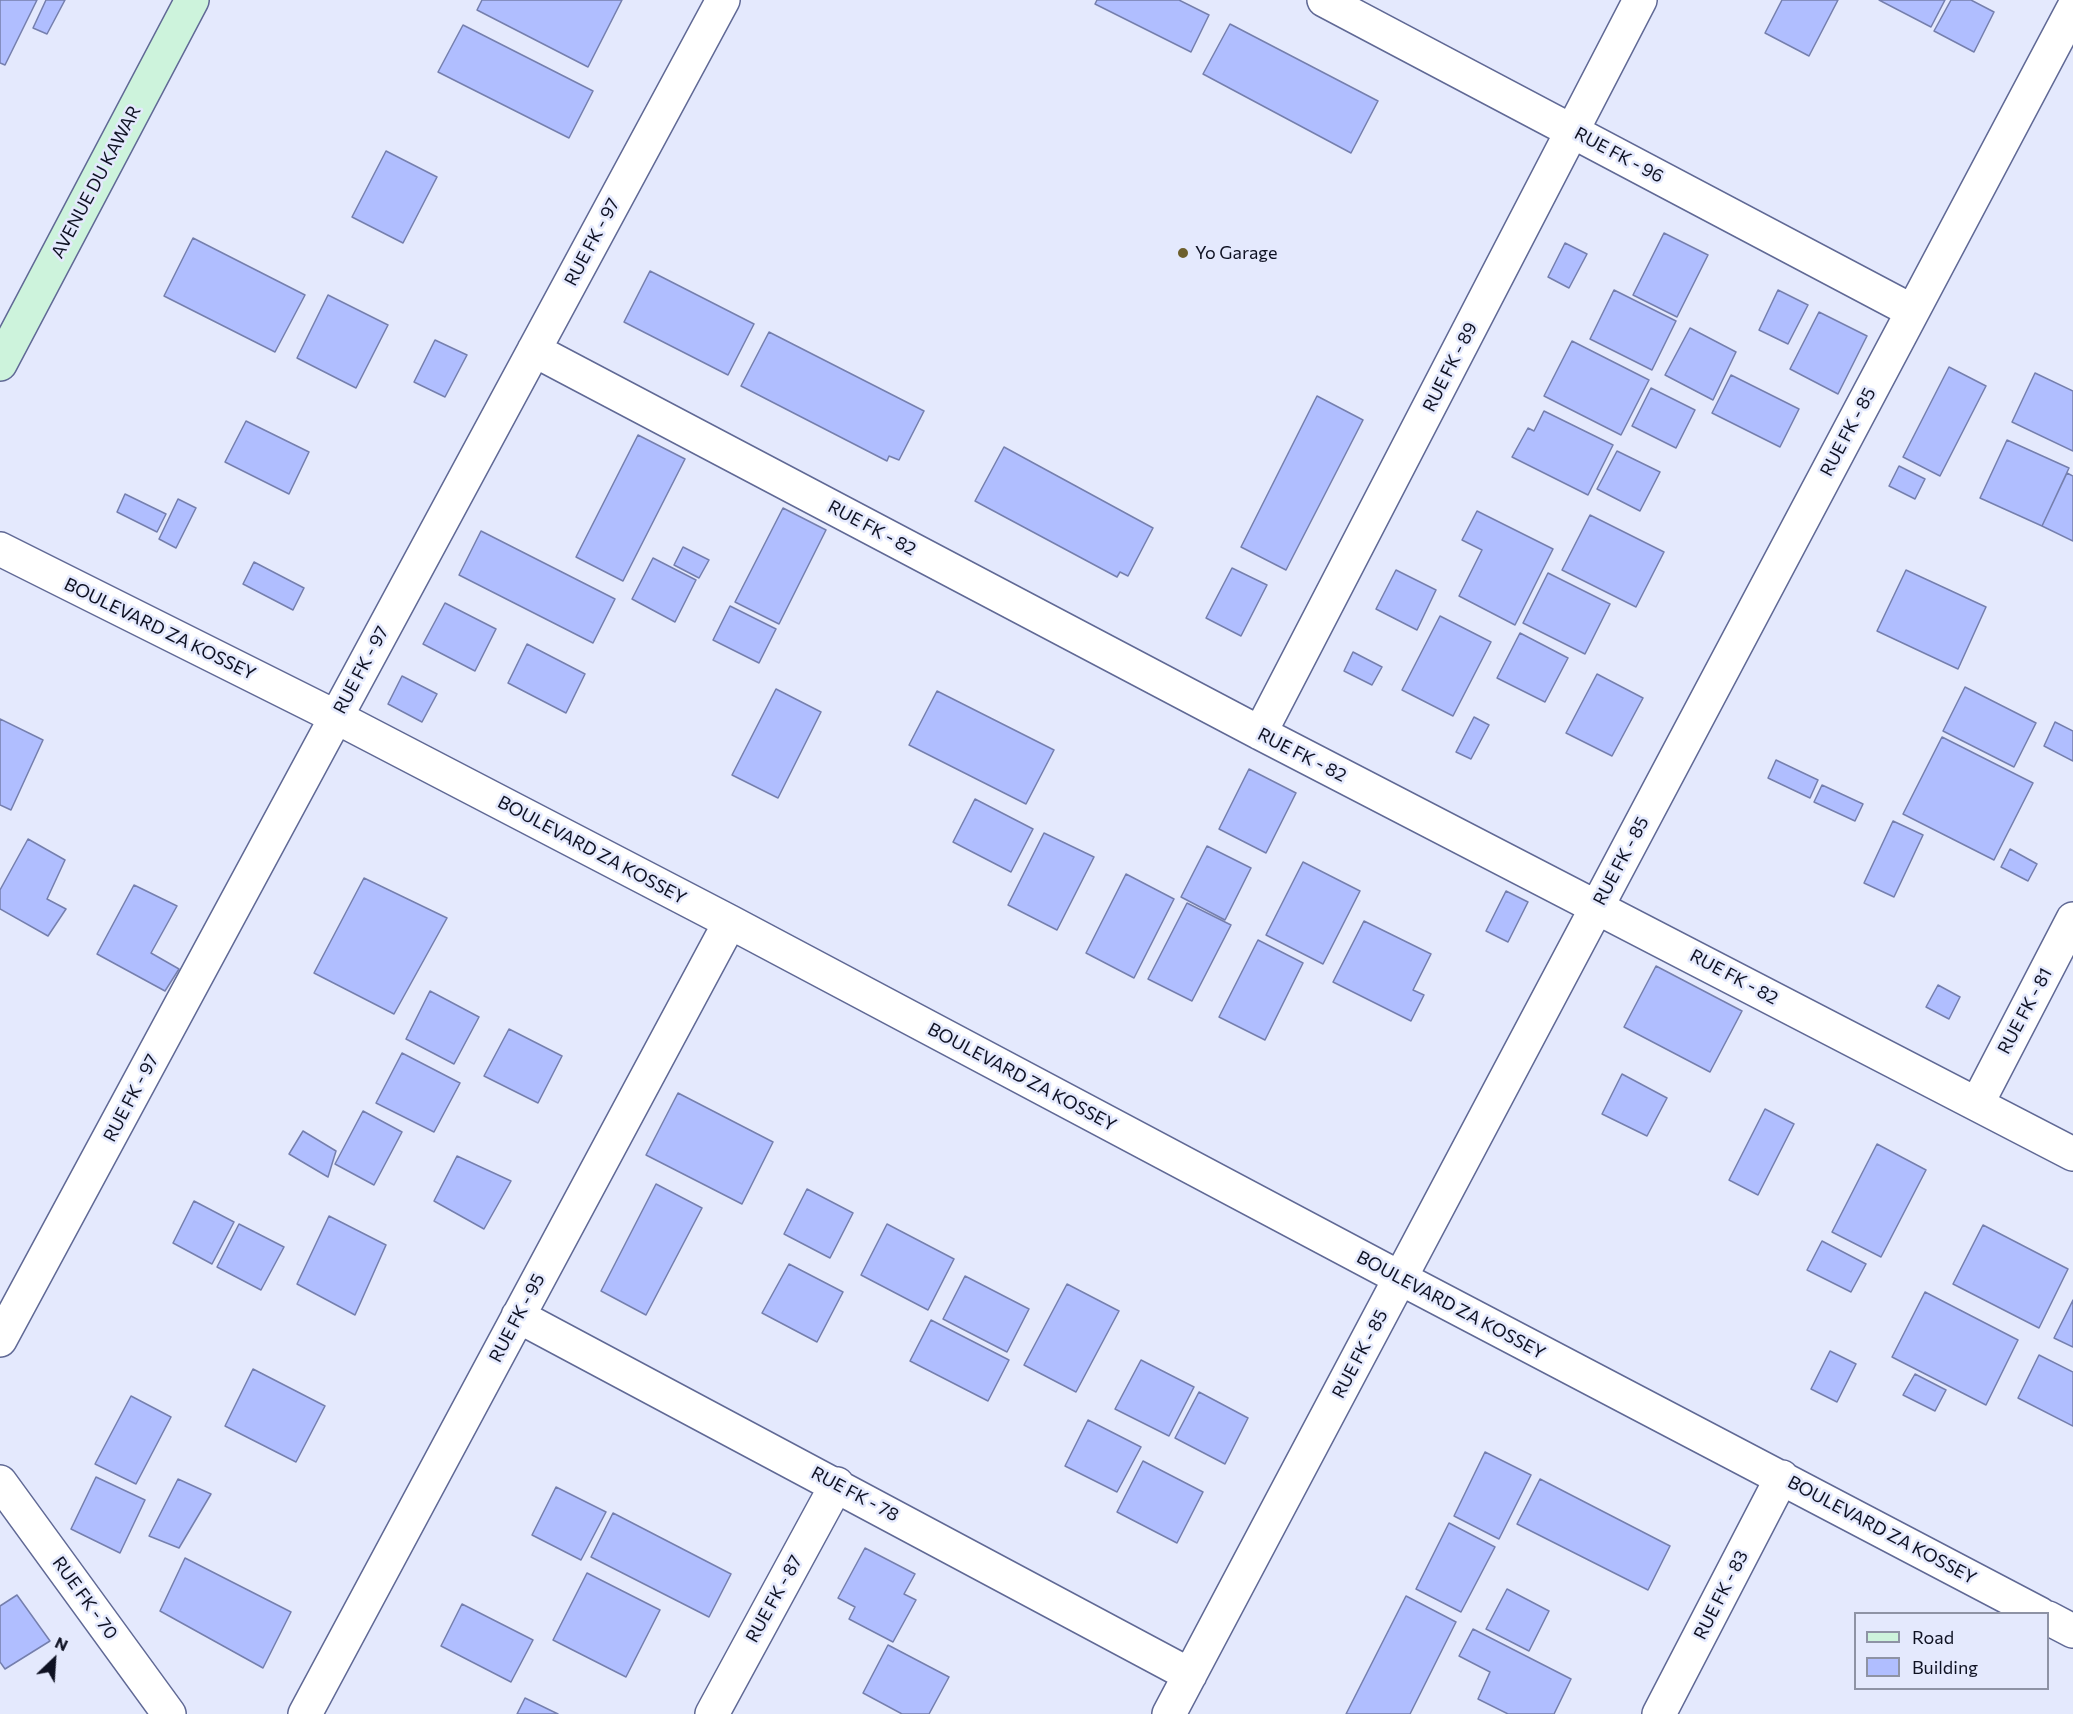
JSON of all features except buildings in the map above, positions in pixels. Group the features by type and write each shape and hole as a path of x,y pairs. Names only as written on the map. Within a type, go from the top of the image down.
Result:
{"street":[{"name":"AVENUE DU KAWAR","path":"0,364 192,0"},
{"name":"RUE FK - 97","path":"0,1340 723,0"},
{"name":"RUE FK - 96","path":"1324,0 1912,311"},
{"name":"RUE FK - 89","path":"1260,733 1640,0"},
{"name":"RUE FK - 85","path":"1169,1714 2073,9"},
{"name":"RUE FK - 82","path":"534,350 1260,733 1598,906 2073,1154"},
{"name":"BOULEVARD ZA KOSSEY","path":"0,549 336,717 730,922 1400,1278 2036,1612"},
{"name":"RUE FK - 81","path":"1977,1104 2073,919"},
{"name":"RUE FK - 95","path":"305,1714 730,922"},
{"name":"RUE FK - 78","path":"518,1316 1190,1675"},
{"name":"RUE FK - 83","path":"1659,1714 1782,1477"},
{"name":"RUE FK - 70","path":"0,1482 169,1714"},
{"name":"RUE FK - 87","path":"712,1714 837,1485"},
{"path":"2049,1619 2073,1631"}],"place":[{"name":"Yo Garage","path":"1183,253"}]}
